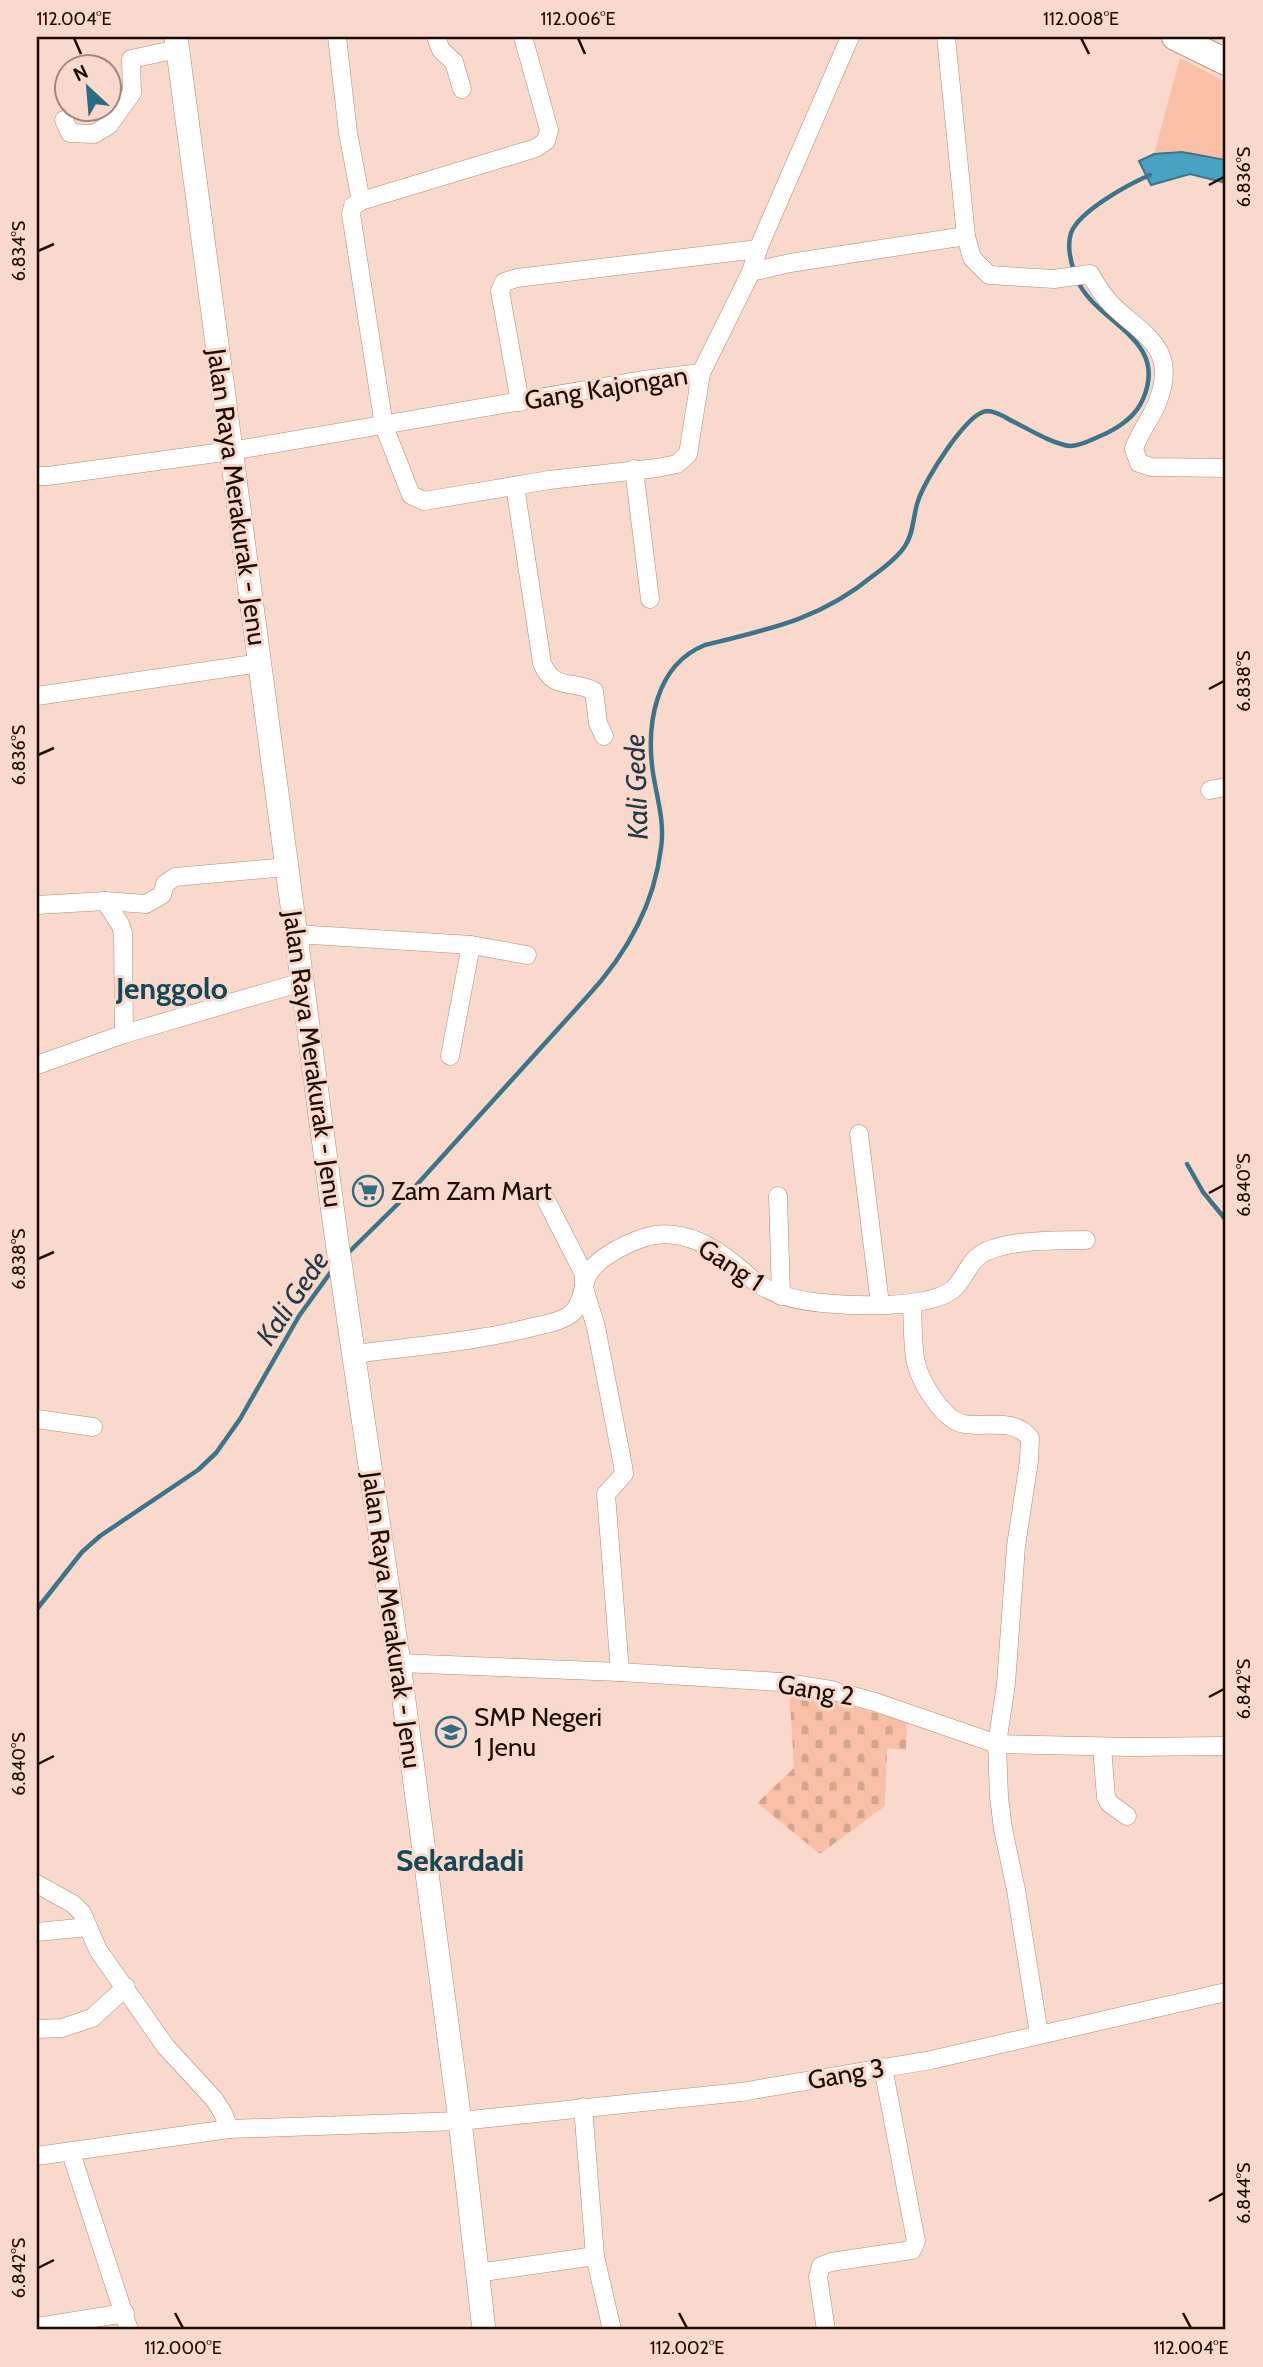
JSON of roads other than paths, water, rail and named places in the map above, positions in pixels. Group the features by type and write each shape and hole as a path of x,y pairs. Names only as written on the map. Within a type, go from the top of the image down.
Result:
{"highway":[{"path":"1175,37 1226,62"}],"main road":[{"name":"Jalan Raya Merakurak - Jenu","path":"177,43 336,1235 399,1663 460,2121 484,2330"}],"street":[{"path":"337,37 348,133 361,201"},
{"path":"436,37 441,50 454,62 462,89"},
{"path":"523,37 549,130 546,141 536,148 361,201 353,206 351,214 384,426 411,495 424,501 677,464 688,454 701,373"},
{"name":"Gang Kajongan","path":"37,476 231,451 643,380 701,373 751,272 758,249 849,37"},
{"path":"946,37 966,236 972,258 989,275 1066,279 1090,274 1111,304 1150,337 1163,360 1163,380 1158,402 1134,449 1139,463 1151,467 1226,468"},
{"path":"122,106 132,93 131,59 177,43"},
{"path":"65,122 70,133 88,134 105,129 110,122"},
{"path":"751,272 790,263 966,236"},
{"path":"520,402 500,291 504,282 517,278 758,249"},
{"path":"634,469 650,599"},
{"path":"515,486 541,663 547,675 556,682 594,691 598,723 604,736"},
{"path":"37,696 260,663"},
{"path":"37,905 104,901 146,904 162,895 165,884 175,877 287,867"},
{"path":"104,901 120,923 123,933 124,1034"},
{"path":"296,934 471,946 527,955"},
{"path":"450,1056 471,946"},
{"path":"37,1065 124,1034 302,982"},
{"path":"859,1134 880,1304"},
{"path":"778,1196 781,1296"},
{"path":"546,1200 581,1267 584,1288 596,1327 624,1474 606,1494 621,1672"},
{"name":"Gang 1","path":"355,1354 491,1337 550,1324 573,1312 579,1303 587,1276 607,1256 632,1241 658,1235 702,1242 760,1285 781,1296 822,1303 880,1304 912,1304 951,1291 970,1264 985,1252 1021,1243 1086,1240"},
{"path":"912,1304 914,1349 918,1368 944,1412 953,1420 965,1424 1015,1426 1030,1438 1016,1546 1006,1684 998,1744 999,1797 1003,1829 1016,1890 1039,2034"},
{"path":"37,1419 93,1427"},
{"name":"Gang 2","path":"399,1663 780,1682 831,1690 875,1702 998,1744 1226,1746"},
{"path":"1102,1747 1106,1797 1109,1803 1127,1816"},
{"path":"37,1884 76,1906 84,1916 98,1950 166,2047 214,2099 229,2129"},
{"path":"37,1932 88,1927"},
{"path":"37,2029 62,2028 92,2018 125,1987"},
{"name":"Gang 3","path":"37,2156 229,2129 460,2121 741,2092 931,2060 1226,1992"},
{"path":"826,2330 818,2277 821,2266 831,2262 912,2250 916,2241 883,2067"},
{"path":"583,2107 595,2256 612,2330"},
{"path":"37,2327 127,2322 71,2153"},
{"path":"477,2273 595,2256"}],"water":[{"path":"1182,152 1226,160 1226,183 1190,174 1151,185 1139,161 1154,154"}],"waterway":[{"name":"Kali Gede","path":"1074,271 1069,242 1076,225 1094,207 1150,175"},
{"name":"Kali Gede","path":"346,1255 412,1190 586,998 614,965 636,929 652,890 662,839 651,755 653,717 665,682 675,667 688,654 705,645 773,627 814,612 854,590 887,565 908,541 918,501 937,464 958,435 979,414 987,411 997,413 1049,439 1074,446 1111,431 1136,411 1143,399 1149,378 1147,360 1127,333 1086,295 1077,279"},
{"path":"1187,1164 1203,1192 1226,1220"},
{"name":"Kali Gede","path":"37,1609 82,1552 100,1536 198,1470 216,1453 240,1419 299,1316 333,1269"}],"place":[{"name":"Zam Zam Mart","path":"368,1191"},
{"name":"SMP Negeri 1 Jenu","path":"451,1732"}],"district":[{"name":"Jenggolo","path":"172,989"},
{"name":"Sekardadi","path":"460,1861"}]}
